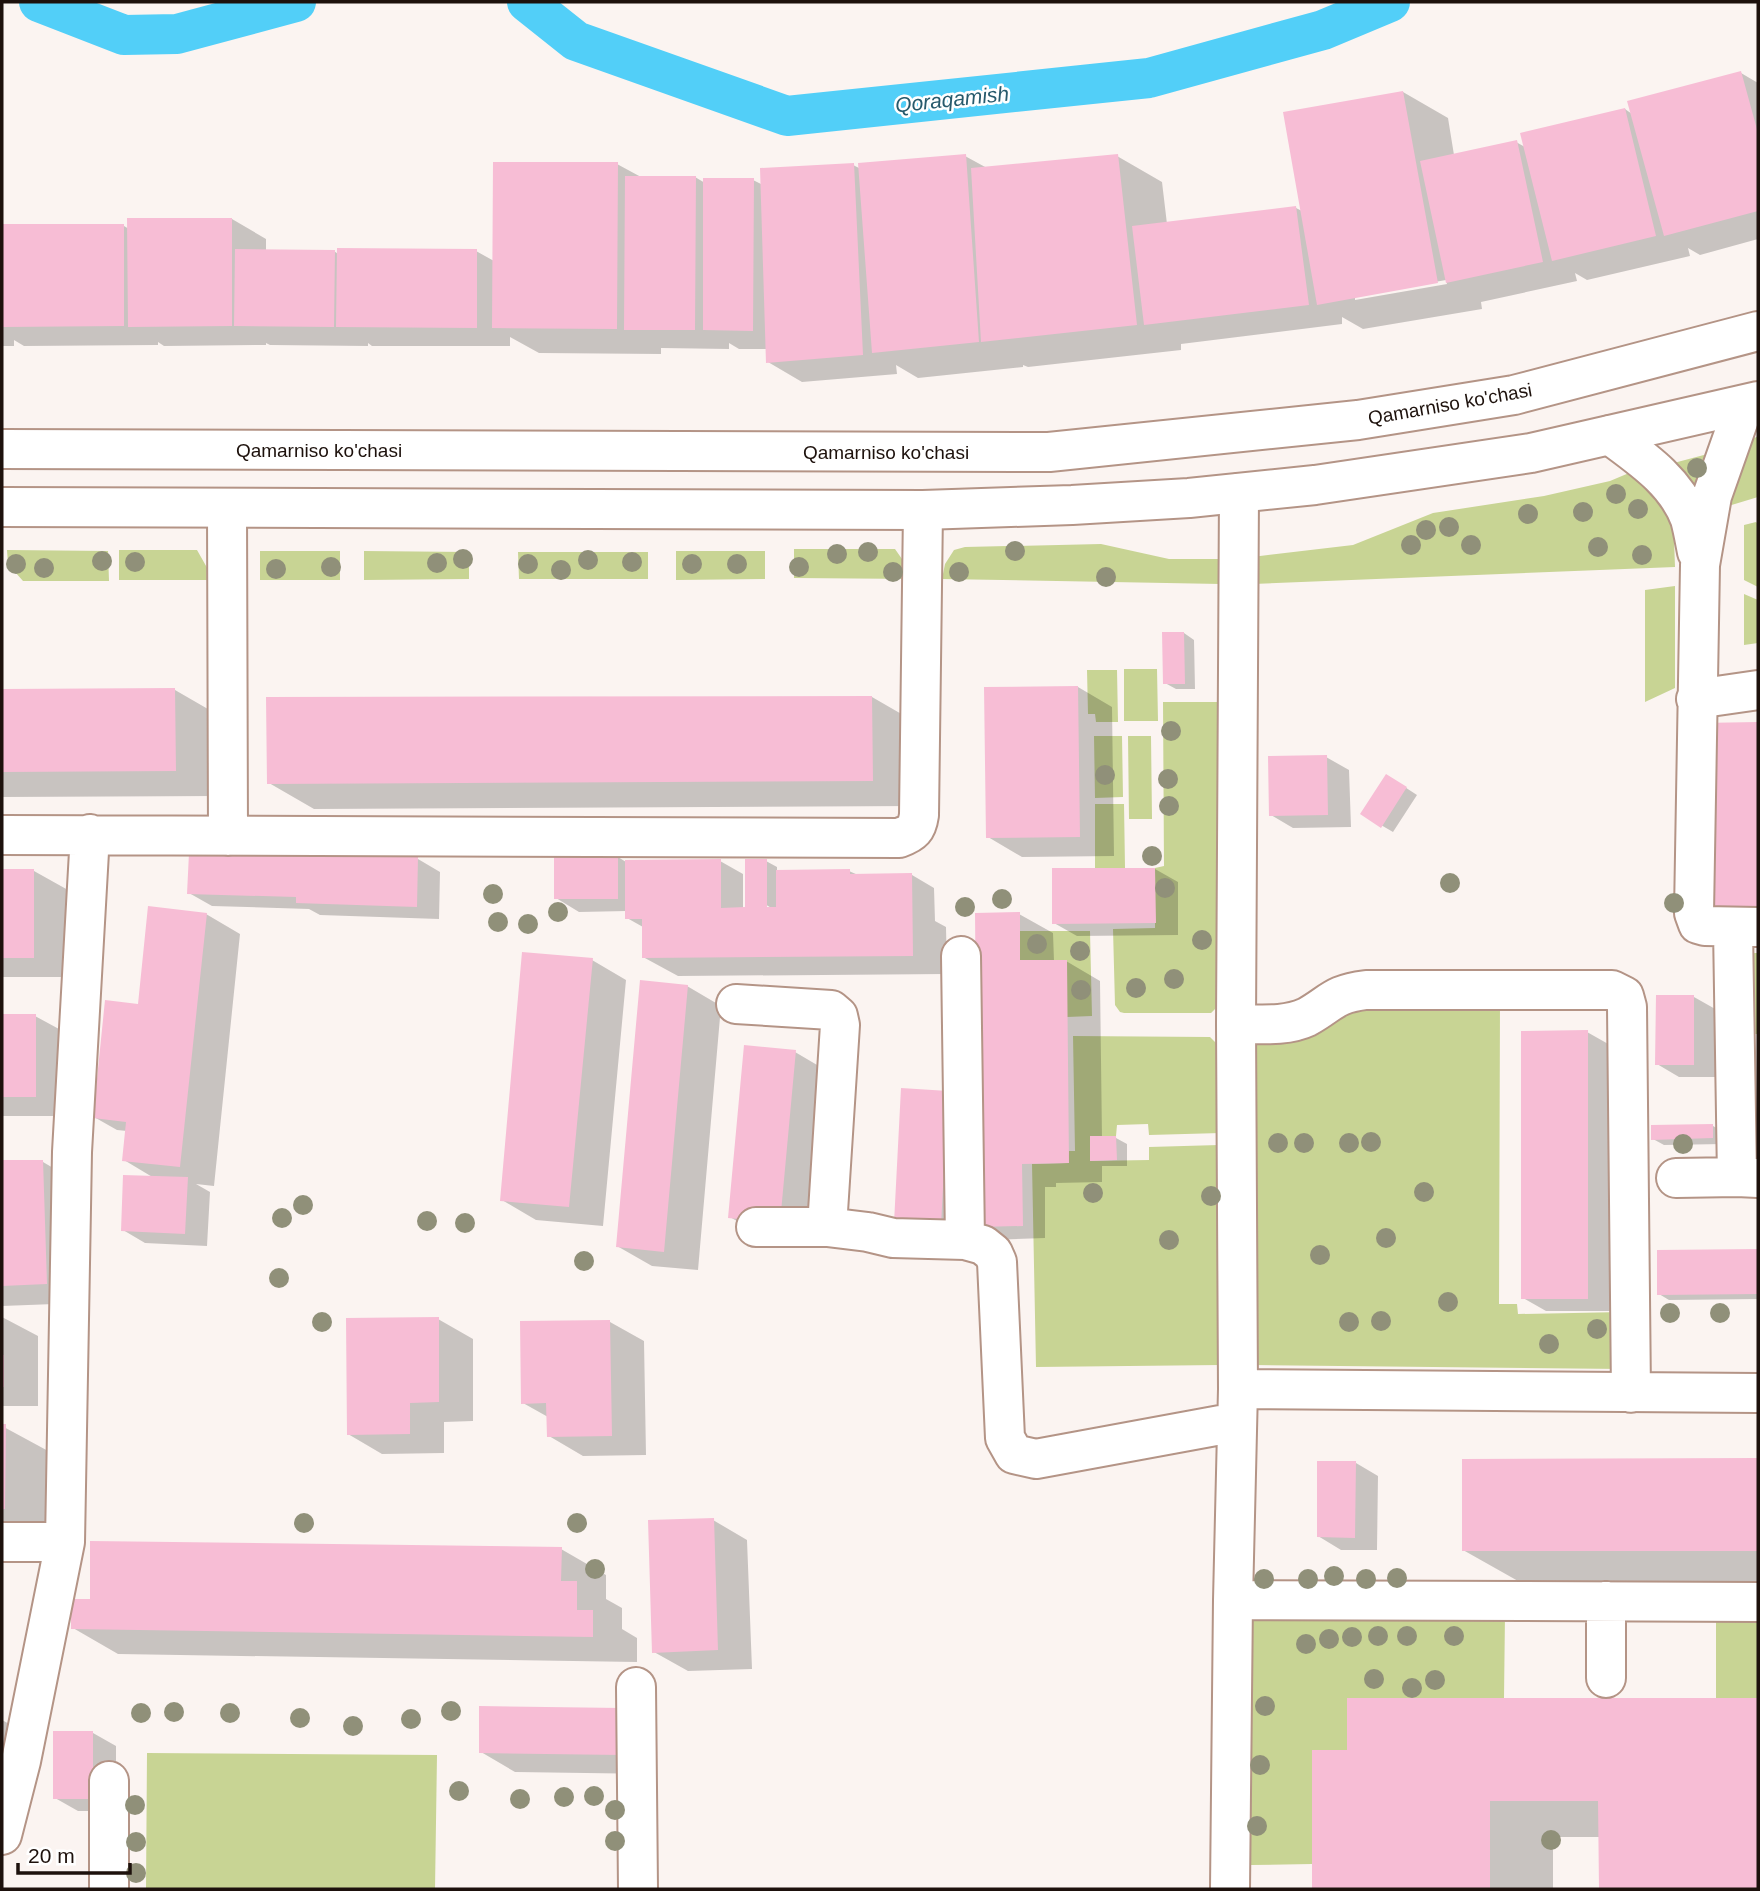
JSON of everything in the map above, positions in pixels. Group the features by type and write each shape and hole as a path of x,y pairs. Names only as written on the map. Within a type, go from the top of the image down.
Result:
{"main road":[{"name":"Qamarniso ko'chasi","path":"2,449 1049,452 1358,420 1514,395 1758,331"},
{"path":"2,507 923,510 1072,505 1239,494 1531,453 1751,403"},
{"path":"1676,1178 1748,1177 1745,927 1698,924 1695,913 1700,565 1712,496 1751,403"},
{"path":"1610,435 1667,481 1690,520 1700,565"},
{"path":"1230,1889 1238,1406 1236,1024 1239,494"},
{"path":"227,509 228,836"},
{"path":"2,835 899,838 911,834 917,826 919,815 923,510"},
{"path":"1696,699 1758,690"},
{"path":"2,1835 21,1761 65,1542 72,1152 90,834"},
{"path":"961,956 965,1240"},
{"path":"1236,1024 1292,1022 1347,992 1366,989 1612,990 1624,996 1627,1007 1631,1393"},
{"path":"736,1004 831,1010 838,1016 827,1227"},
{"path":"756,1227 827,1227 893,1238 965,1240 983,1245 993,1253 998,1262 1005,1438 1014,1454 1036,1459 1238,1406 1631,1393 1758,1393"},
{"path":"2,1542 65,1542"},
{"path":"1233,1600 1758,1602"},
{"path":"1606,1601 1606,1678"},
{"path":"636,1687 638,1889"},
{"path":"109,1889 110,1782"}],"green space":[{"path":"1758,436 1758,497 1725,507 1751,440"},
{"path":"1715,452 1700,509 1670,464"},
{"path":"1629,473 1673,511 1675,567 1253,584 1252,557 1353,545 1433,513 1544,496 1610,481"},
{"path":"1756,522 1758,587 1744,580 1744,525"},
{"path":"1101,544 1169,559 1222,559 1221,584 942,579 945,564 954,550 965,547"},
{"path":"794,549 895,549 916,579 794,578"},
{"path":"7,550 108,551 109,581 23,581 8,564"},
{"path":"119,550 197,550 214,580 119,580"},
{"path":"260,551 340,551 340,580 260,580"},
{"path":"364,551 469,552 469,579 364,580"},
{"path":"676,551 765,551 765,579 676,580"},
{"path":"518,552 648,552 648,579 519,579"},
{"path":"1675,586 1675,688 1645,702 1645,590"},
{"path":"1744,594 1758,600 1758,643 1744,645"},
{"path":"1124,669 1157,669 1158,721 1124,721"},
{"path":"1087,670 1117,670 1118,722 1096,722 1095,714 1088,714"},
{"path":"1163,702 1221,702 1218,1006 1211,1013 1124,1013 1115,1005 1113,929 1155,928 1155,868 1164,866"},
{"path":"1094,736 1122,736 1123,797 1095,798"},
{"path":"1128,736 1151,736 1152,819 1129,819"},
{"path":"1095,804 1124,804 1125,868 1095,868"},
{"path":"1020,931 1090,931 1092,1016 1067,1017 1067,960 1020,960"},
{"path":"1749,953 1758,953 1758,1034 1751,1034"},
{"path":"1500,1003 1499,1304 1517,1304 1518,1314 1623,1312 1623,1369 1254,1365 1255,1037 1353,1005"},
{"path":"1073,1036 1210,1037 1218,1045 1221,1133 1149,1135 1148,1124 1117,1125 1116,1136 1090,1136 1091,1161 1149,1160 1149,1147 1219,1145 1220,1365 1036,1367 1032,1164 1068,1163 1069,1151 1075,1151"},
{"path":"1716,1612 1758,1612 1758,1698 1716,1698"},
{"path":"1505,1614 1504,1698 1347,1698 1347,1750 1312,1751 1312,1864 1246,1863 1249,1616"},
{"path":"147,1753 437,1755 435,1889 146,1889"}],"building":[{"path":"1741,71 1758,133 1758,211 1664,236 1627,101"},
{"path":"1403,91 1438,283 1317,305 1283,112"},
{"path":"1625,108 1656,236 1552,261 1520,133"},
{"path":"1517,140 1543,262 1446,283 1420,161"},
{"path":"966,154 979,342 872,353 858,163"},
{"path":"1118,154 1137,325 981,342 971,168"},
{"path":"493,162 618,162 617,329 492,328"},
{"path":"854,163 863,355 766,363 760,168"},
{"path":"625,176 696,176 695,330 624,330"},
{"path":"703,178 754,178 753,331 703,330"},
{"path":"1296,206 1309,305 1144,325 1132,226"},
{"path":"127,218 232,218 232,326 128,327"},
{"path":"2,224 124,224 124,326 2,327"},
{"path":"337,248 477,249 477,328 336,327"},
{"path":"235,249 335,250 334,327 234,326"},
{"path":"1162,632 1184,632 1185,684 1163,684"},
{"path":"1078,686 1080,837 986,838 984,687"},
{"path":"175,688 176,771 2,772 2,689"},
{"path":"872,696 873,781 267,784 266,697"},
{"path":"1758,722 1758,908 1702,908 1701,723"},
{"path":"1327,755 1328,815 1269,816 1268,756"},
{"path":"1386,774 1407,787 1381,828 1360,814"},
{"path":"189,853 418,857 417,907 296,903 296,897 187,894"},
{"path":"618,855 618,899 554,899 554,856"},
{"path":"721,859 721,908 745,907 745,859 767,859 767,907 776,907 776,870 850,869 850,874 912,873 913,956 642,958 642,919 625,919 625,860"},
{"path":"1052,868 1155,868 1156,923 1052,924"},
{"path":"2,869 34,869 34,958 2,958"},
{"path":"148,906 207,913 180,1167 122,1161 126,1122 93,1118 105,1000 138,1004"},
{"path":"1020,912 1020,960 1067,960 1069,1163 1022,1164 1023,1226 978,1227 975,913"},
{"path":"522,952 593,958 569,1207 500,1201"},
{"path":"640,980 688,985 664,1252 616,1247"},
{"path":"1656,995 1694,995 1694,1065 1655,1065"},
{"path":"2,1014 36,1014 36,1097 2,1097"},
{"path":"1588,1030 1588,1299 1521,1299 1521,1031"},
{"path":"744,1045 796,1050 780,1223 728,1218"},
{"path":"901,1088 948,1091 941,1226 894,1223"},
{"path":"1713,1124 1713,1138 1651,1140 1651,1125"},
{"path":"1090,1136 1116,1136 1117,1160 1090,1161"},
{"path":"2,1160 43,1160 47,1284 2,1286"},
{"path":"123,1175 188,1177 185,1234 121,1231"},
{"path":"1758,1249 1758,1294 1657,1295 1657,1250"},
{"path":"439,1317 439,1402 410,1403 410,1434 347,1435 346,1318"},
{"path":"610,1320 612,1436 547,1437 546,1403 521,1404 520,1321"},
{"path":"4,1355 4,1387 2,1387"},
{"path":"2,1424 6,1424 5,1509 2,1509"},
{"path":"1758,1458 1758,1551 1462,1551 1462,1459"},
{"path":"1317,1461 1356,1461 1355,1538 1317,1537"},
{"path":"714,1518 718,1650 652,1653 648,1520"},
{"path":"90,1541 562,1547 561,1581 577,1581 577,1610 593,1610 593,1637 71,1629 71,1599 90,1599"},
{"path":"1347,1698 1758,1698 1758,1889 1599,1889 1598,1801 1490,1801 1490,1889 1312,1889 1312,1750 1347,1750"},
{"path":"479,1706 622,1708 621,1755 479,1753"},
{"path":"53,1731 93,1731 93,1799 53,1799"}],"waterway":[{"name":"Qoraqamish","path":"39,2 124,35 177,34 296,2"},
{"name":"Qoraqamish","path":"527,2 576,41 787,116 1149,78 1323,30 1390,2"}]}
